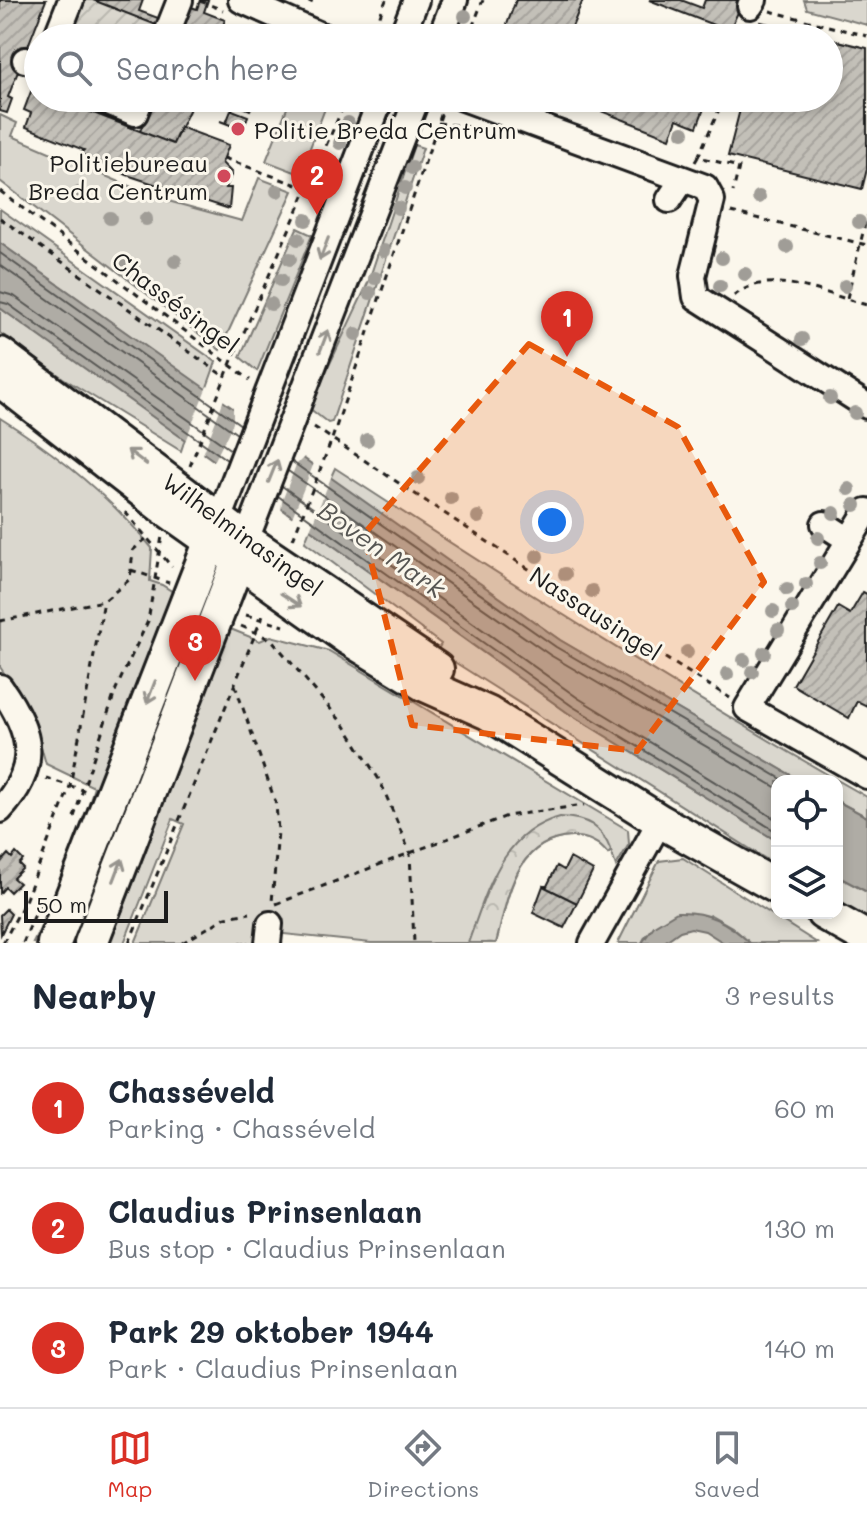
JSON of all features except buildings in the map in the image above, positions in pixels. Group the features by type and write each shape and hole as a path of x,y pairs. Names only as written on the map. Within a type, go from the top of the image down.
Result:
{"main road":[{"name":"Wilhelminasingel","path":"0,354 215,531"},
{"name":"Wilhelminasingel","path":"0,380 242,551 435,667 488,713 660,821 771,884"},
{"path":"54,943 215,531"},
{"path":"91,943 242,551"},
{"path":"834,919 867,938"}],"street":[{"path":"62,24 71,0"},
{"path":"171,24 180,0"},
{"path":"241,0 271,24"},
{"path":"407,24 416,0"},
{"path":"446,24 455,0"},
{"path":"215,531 376,112"},
{"path":"242,551 412,112"},
{"path":"484,112 705,187 712,197 692,285 699,300 867,406"},
{"path":"669,200 683,179"},
{"path":"867,511 747,708 867,776"},
{"path":"824,524 849,540"},
{"path":"0,687 24,734 27,772 21,785 0,810"},
{"path":"592,943 660,821"}],"path":[{"path":"307,0 313,3"},
{"path":"377,24 386,0"},
{"path":"474,24 483,0"},
{"path":"752,3 825,24"},
{"path":"843,29 867,36"},
{"path":"192,459 341,112"},
{"path":"294,534 332,439 450,112"},
{"path":"683,179 698,157 718,112"},
{"path":"698,157 739,167 731,197"},
{"path":"224,158 308,189"},
{"name":"Chassésingel","path":"0,191 269,394"},
{"path":"728,211 867,245"},
{"path":"846,300 867,216"},
{"path":"0,218 225,377"},
{"path":"719,313 743,289 764,281 867,305"},
{"path":"296,414 332,439"},
{"name":"Nassausingel","path":"332,439 633,638 747,708"},
{"path":"0,621 104,601 130,579 133,550 149,536"},
{"path":"73,820 116,689 148,621 158,548"},
{"path":"131,570 156,577 180,590"},
{"path":"3,943 25,901 70,786 104,601"},
{"path":"129,943 261,620"},
{"path":"234,623 272,640 345,726 380,781 410,853 414,943"},
{"path":"235,685 276,804 278,831 270,924"},
{"path":"27,772 83,790"},
{"path":"182,943 226,917 270,924 410,853 507,816 593,805"},
{"path":"23,943 42,898"}],"highlighted area":[{"path":"529,344 678,427 764,582 637,751 412,725 364,534"}],"shaded area":[{"path":"691,928 705,931 724,943 663,943 680,931"}],"green space":[{"path":"76,0 111,0 158,19 156,24 67,24"},
{"path":"804,0 867,0 867,25 807,9"},
{"path":"285,112 324,112 300,174 266,161"},
{"path":"0,115 17,123 12,136 157,198 242,221 259,178 293,191 220,350 0,181"},
{"path":"414,145 423,148 332,422 328,423 309,408 368,283"},
{"path":"0,209 216,362 206,390 0,243"},
{"path":"297,228 312,235 257,371 240,357"},
{"path":"0,308 185,439 181,451 63,378 0,333"},
{"path":"0,418 81,477 136,529 152,548 150,581 162,585 233,630 260,641 271,636 329,651 628,830 629,844 616,866 611,851 608,854 597,843 587,839 571,837 552,841 537,849 525,860 510,891 496,943 371,943 265,932 264,943 135,943 184,824 173,819 124,943 106,943 122,912 160,814 102,790 41,943 33,943 67,875 94,787 46,764 32,715 0,667"},
{"path":"335,468 598,637 829,775 791,775 560,640 330,479"},
{"path":"310,529 568,713 771,837 771,862 437,651 441,644 305,542"},
{"path":"843,783 867,797 867,817 843,804"},
{"path":"560,817 585,821 598,829 611,851 608,854 592,841 577,837 552,841 536,849 516,875 496,943 468,943 490,885 510,850 523,836"},
{"path":"683,858 771,914 771,919 779,919 817,943 750,943 732,927 711,915 646,935 642,943 618,943 659,861"},
{"path":"843,879 867,892 867,920 843,906"}],"water":[{"name":"Boven Mark","path":"0,243 560,640 791,775 771,775 771,837 568,713 0,308"},
{"path":"843,804 867,817 867,892 843,879"},
{"path":"677,912 698,913 716,919 750,943 724,943 705,931 691,928 680,931 663,943 642,943 654,926"}],"pier":[{"path":"207,386 224,399 202,457 184,444"},
{"path":"233,405 305,456 296,465 282,501 281,513 213,464 233,423"},
{"path":"314,463 332,475 309,532 291,520"}],"place":[{"name":"Politie Breda Centrum","path":"238,129"},
{"name":"Politiebureau Breda Centrum","path":"224,176"},
{"name":"Claudius Prinsenlaan","path":"317,215"},
{"name":"Chasséveld","path":"567,357"},
{"name":"Park 29 oktober 1944","path":"195,681"}]}
